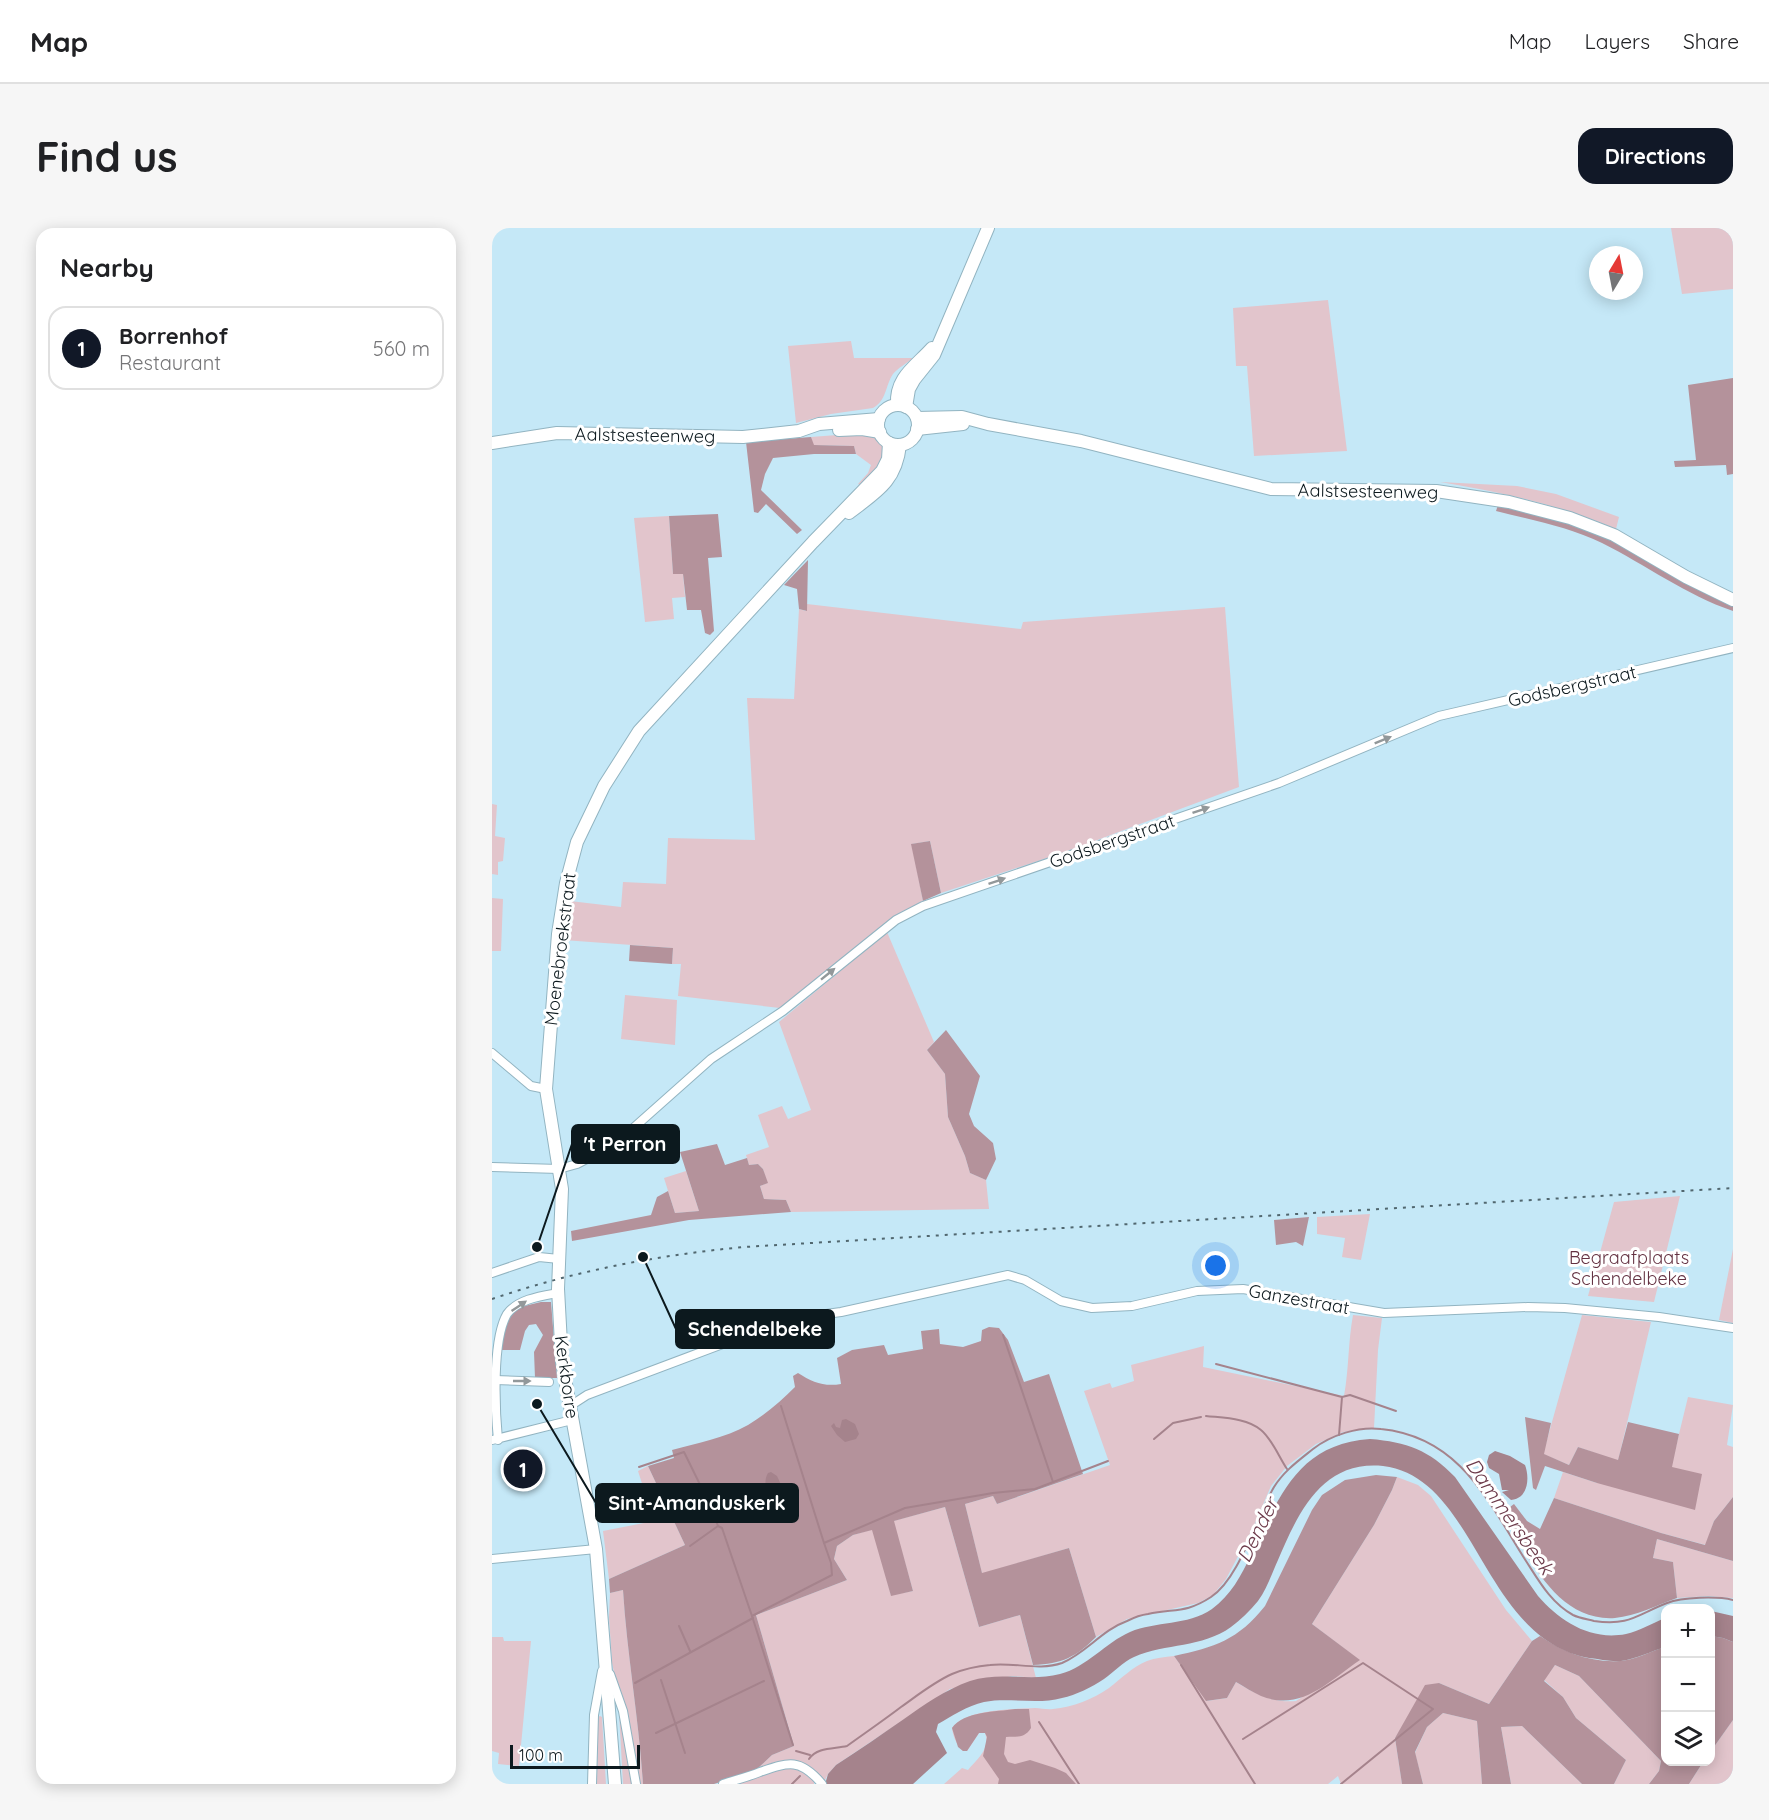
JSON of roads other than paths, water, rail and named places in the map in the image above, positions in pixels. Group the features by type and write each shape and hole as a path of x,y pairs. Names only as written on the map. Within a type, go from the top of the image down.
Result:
{"street":[{"path":"901,406 889,407 883,412 879,426 895,444 911,440 917,424 896,399 904,375 941,338 988,228"},
{"name":"Aalstsesteenweg","path":"917,424 962,417 1081,441 1271,489 1436,491 1509,502 1570,518 1614,535 1686,577 1733,600"},
{"name":"Aalstsesteenweg","path":"492,442 557,433 743,436 799,431 819,424 879,426"},
{"name":"Moenebroekstraat","path":"558,1276 562,1208 559,1169 546,1089 555,965 566,883 577,842 604,786 639,731 813,542 882,471 895,444"},
{"name":"Godsbergstraat","path":"559,1169 577,1164 630,1131 711,1059 783,1011 896,920 924,906 1279,783 1439,717 1733,648"},
{"path":"492,1053 531,1086 546,1089"},
{"path":"492,1167 559,1169"},
{"path":"492,1273 539,1257 559,1259"},
{"name":"Ganzestraat","path":"570,1406 586,1395 782,1321 841,1312 1008,1275 1025,1280 1061,1301 1092,1308 1132,1306 1197,1291 1243,1289 1383,1313 1528,1307 1565,1308 1649,1315 1733,1328"},
{"name":"Kerkborre","path":"558,1276 562,1362 596,1549 615,1784"},
{"path":"558,1293 529,1299 517,1305 507,1314 497,1338 495,1440 572,1420"},
{"path":"495,1380 549,1382"},
{"path":"492,1559 596,1549"},
{"name":"Kerkborre","path":"592,1784 594,1715 604,1660"},
{"name":"Kerkborre","path":"604,1660 623,1711 636,1784"},
{"path":"723,1784 781,1764 791,1763 811,1772 821,1783"}],"waterway":[{"path":"1003,1335 1053,1482"},
{"path":"1216,1364 1342,1397 1339,1435"},
{"path":"1342,1397 1350,1395 1396,1411"},
{"path":"781,1406 824,1543"},
{"path":"1206,1416 1235,1419 1255,1426 1269,1438 1287,1469"},
{"path":"1154,1439 1173,1423 1201,1417"},
{"name":"Dammersbeek","path":"809,1759 821,1750 847,1746 926,1689 952,1674 990,1665 1044,1666 1062,1663 1118,1625 1145,1614 1194,1606 1211,1597 1231,1576 1267,1500 1282,1476 1320,1444 1355,1430 1372,1428 1408,1435 1432,1445 1452,1458 1484,1495 1546,1591 1558,1604 1575,1616 1594,1621 1616,1622 1625,1621 1681,1599 1733,1600"},
{"path":"639,1467 684,1452 718,1526"},
{"path":"793,1745 752,1616 832,1575 831,1563 824,1543 905,1508 993,1493 1035,1489 1108,1461"},
{"path":"690,1546 718,1526 722,1528 752,1616"},
{"path":"635,1683 753,1618"},
{"path":"679,1626 690,1651"},
{"path":"1243,1739 1363,1663 1433,1709 1341,1784"},
{"path":"1181,1665 1255,1784"},
{"path":"661,1680 685,1753"},
{"path":"656,1733 764,1681"},
{"path":"1039,1722 1079,1784"},
{"path":"796,1751 810,1755"},
{"name":"Dammersbeek","path":"792,1784 800,1776"}],"railway":[{"path":"492,1299 585,1272 648,1260 744,1247 1733,1188"}],"place":[{"name":"'t Perron","path":"537,1247"},
{"name":"Schendelbeke","path":"643,1257"},
{"name":"Sint-Amanduskerk","path":"537,1404"},
{"name":"Borrenhof","path":"523,1469"}],"park label":[{"name":"Begraafplaats Schendelbeke","path":"1629,1267"}],"water label":[{"name":"Dender","path":"1257,1530"}]}
